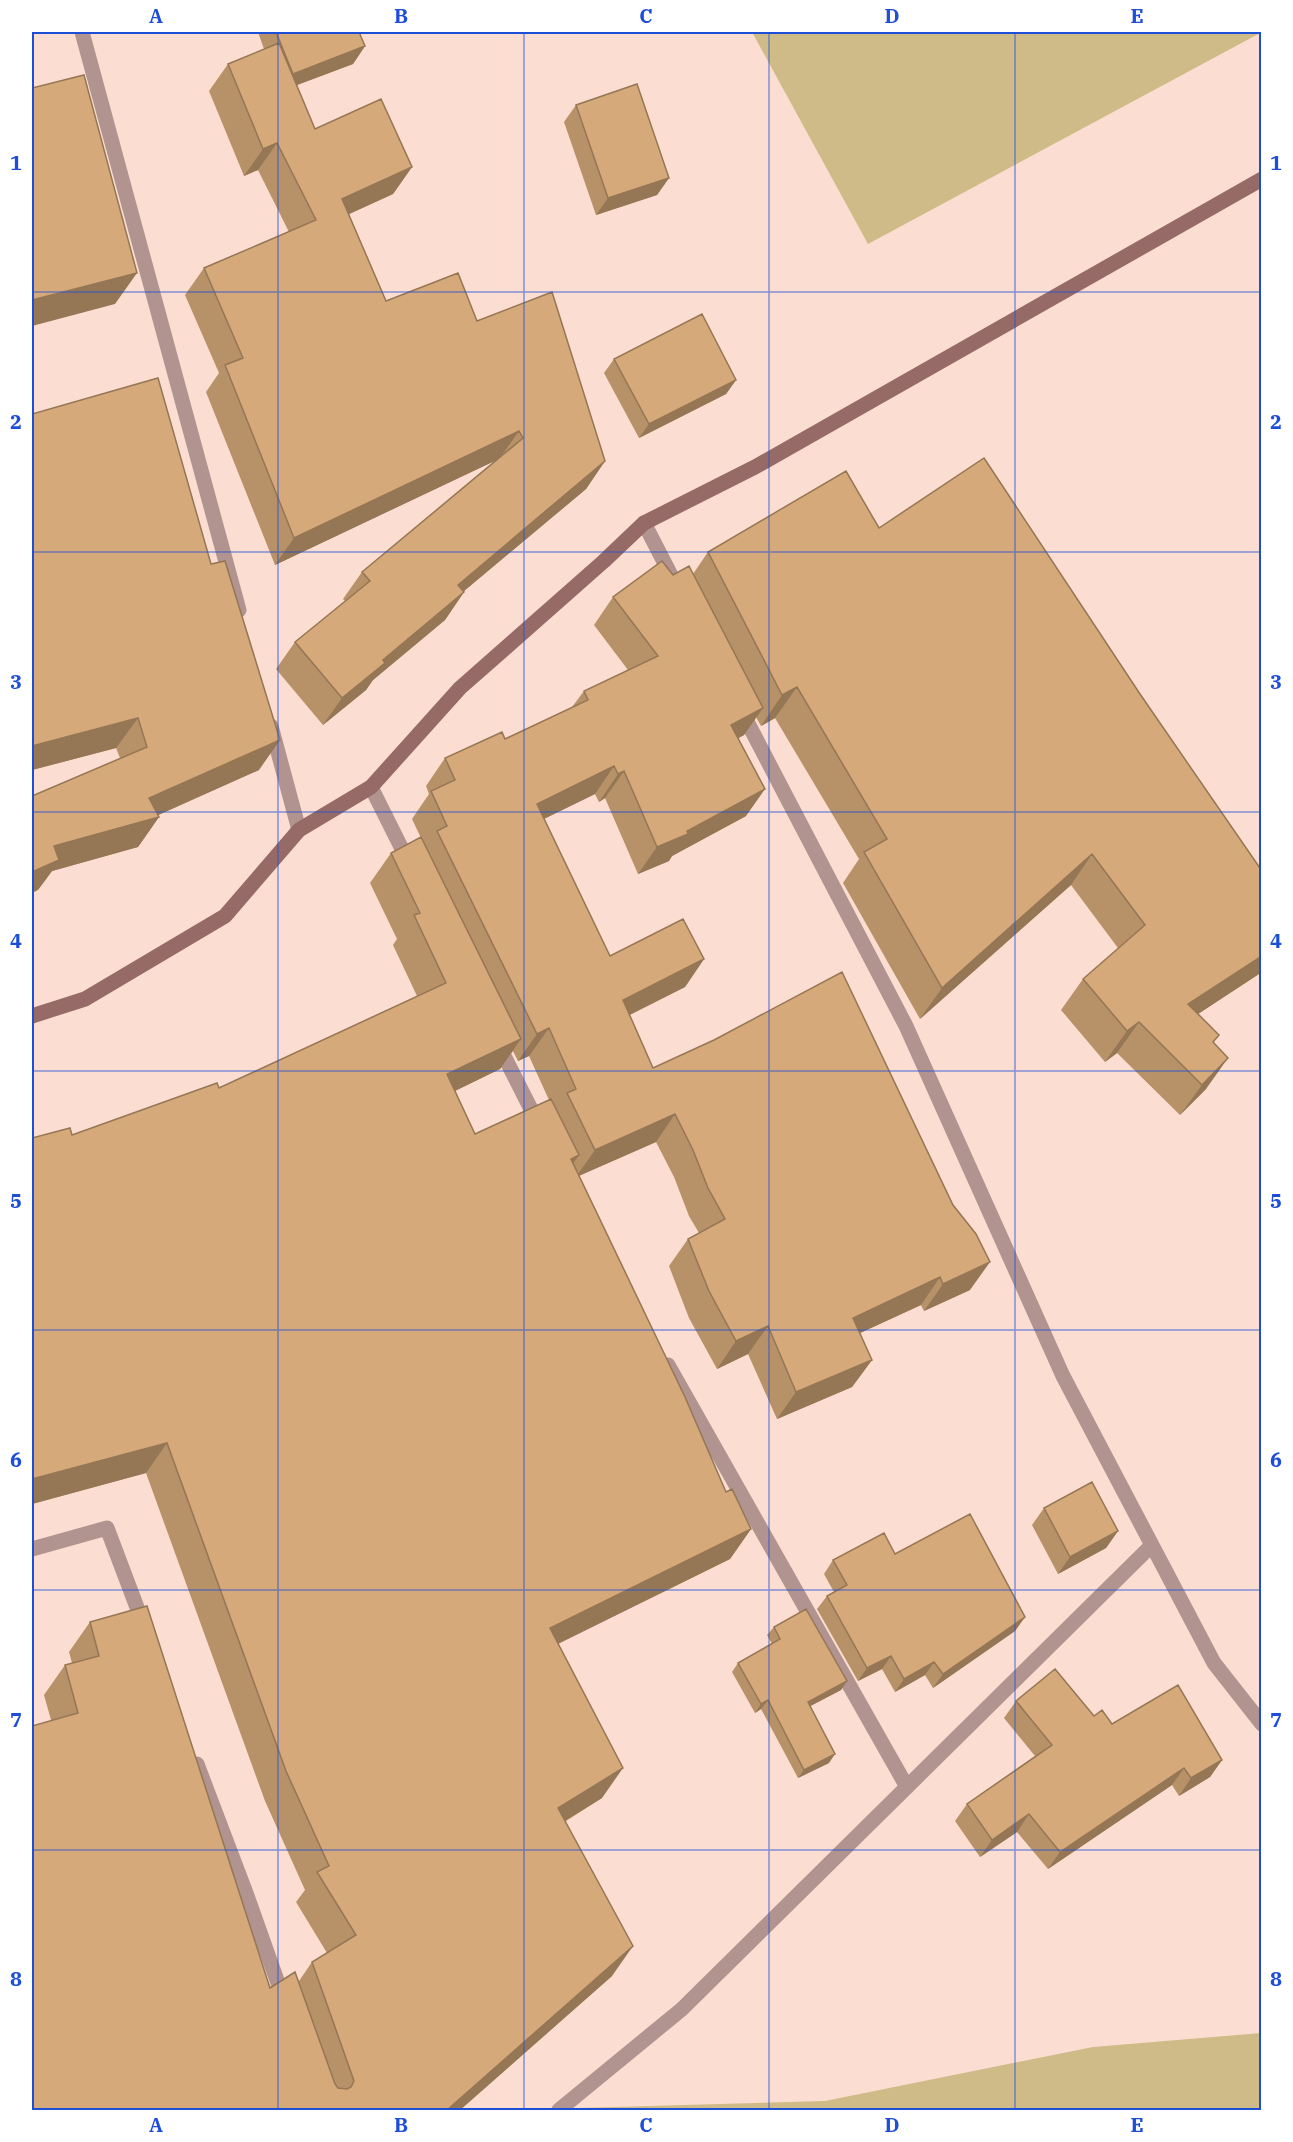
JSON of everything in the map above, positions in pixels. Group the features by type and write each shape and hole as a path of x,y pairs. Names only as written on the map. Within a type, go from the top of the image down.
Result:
{"street":[{"path":"82,32 243,622"},
{"path":"32,1016 85,999 225,915 299,830 371,787 460,687 644,523 755,467 1262,179"},
{"path":"644,523 682,597"},
{"path":"737,702 906,1026 1063,1376 1214,1663 1262,1724"},
{"path":"268,714 299,830"},
{"path":"371,787 418,883"},
{"path":"492,1032 545,1138"},
{"path":"658,1348 907,1787"},
{"path":"32,1550 107,1528 149,1639"},
{"path":"559,2110 682,2009 1152,1545"},
{"path":"191,1750 246,1893 288,2013"}],"shaded area":[{"path":"752,32 1262,32 868,244"},
{"path":"1261,2033 1261,2110 577,2110 579,2108 825,2101 1093,2047"}],"building":[{"path":"276,32 359,32 365,46 293,74"},
{"path":"279,43 315,129 381,99 412,167 342,199 386,301 458,273 477,321 552,292 605,461 458,585 464,592 342,698 295,642 370,581 362,572 523,438 519,431 294,538 225,365 243,358 204,268 316,220 277,143 263,149 228,64"},
{"path":"84,75 137,273 32,300 32,88"},
{"path":"637,84 669,178 608,198 576,105"},
{"path":"702,314 736,380 649,424 614,359"},
{"path":"158,378 211,564 225,561 280,740 149,798 159,817 54,846 59,860 32,872 32,796 147,747 138,718 32,746 32,414"},
{"path":"984,458 1140,694 1262,871 1262,956 1188,1004 1219,1035 1213,1042 1228,1058 1202,1085 1139,1022 1127,1031 1083,979 1145,925 1092,854 942,988 864,852 887,839 797,687 782,695 708,552 846,471 879,528"},
{"path":"662,561 673,575 689,566 763,708 731,725 765,789 687,831 688,834 657,847 624,771 618,774 614,766 537,804 610,956 683,919 704,959 623,1000 653,1068 714,1040 842,972 953,1205 976,1234 990,1262 943,1284 940,1277 853,1318 872,1360 796,1392 768,1326 736,1341 709,1291 688,1239 725,1219 708,1188 675,1114 595,1150 567,1093 576,1089 549,1028 537,1034 437,831 447,826 431,791 455,780 445,758 502,732 505,739 588,700 584,691 658,656 613,597"},
{"path":"421,837 521,1039 447,1074 475,1134 551,1099 579,1155 571,1159 685,1397 726,1492 732,1489 751,1529 550,1628 623,1768 558,1808 633,1946 447,2110 32,2110 32,1726 78,1713 65,1665 99,1656 90,1622 147,1606 270,1988 295,1972 335,2084 338,2088 347,2089 354,2081 312,1962 356,1935 317,1872 329,1866 286,1771 167,1443 32,1479 32,1138 70,1128 72,1135 217,1083 219,1088 446,983 414,915 420,913 391,853"},
{"path":"1092,1482 1118,1531 1070,1557 1044,1508"},
{"path":"970,1514 1025,1617 943,1674 934,1662 904,1679 891,1656 867,1668 827,1596 847,1585 833,1560 884,1533 895,1554"},
{"path":"806,1609 847,1681 808,1702 835,1754 804,1770 768,1700 761,1704 738,1663 780,1639 774,1627"},
{"path":"1055,1669 1094,1716 1102,1710 1112,1724 1178,1685 1222,1760 1191,1778 1184,1768 1060,1852 1029,1814 992,1840 967,1804 1052,1745 1016,1701"}]}
